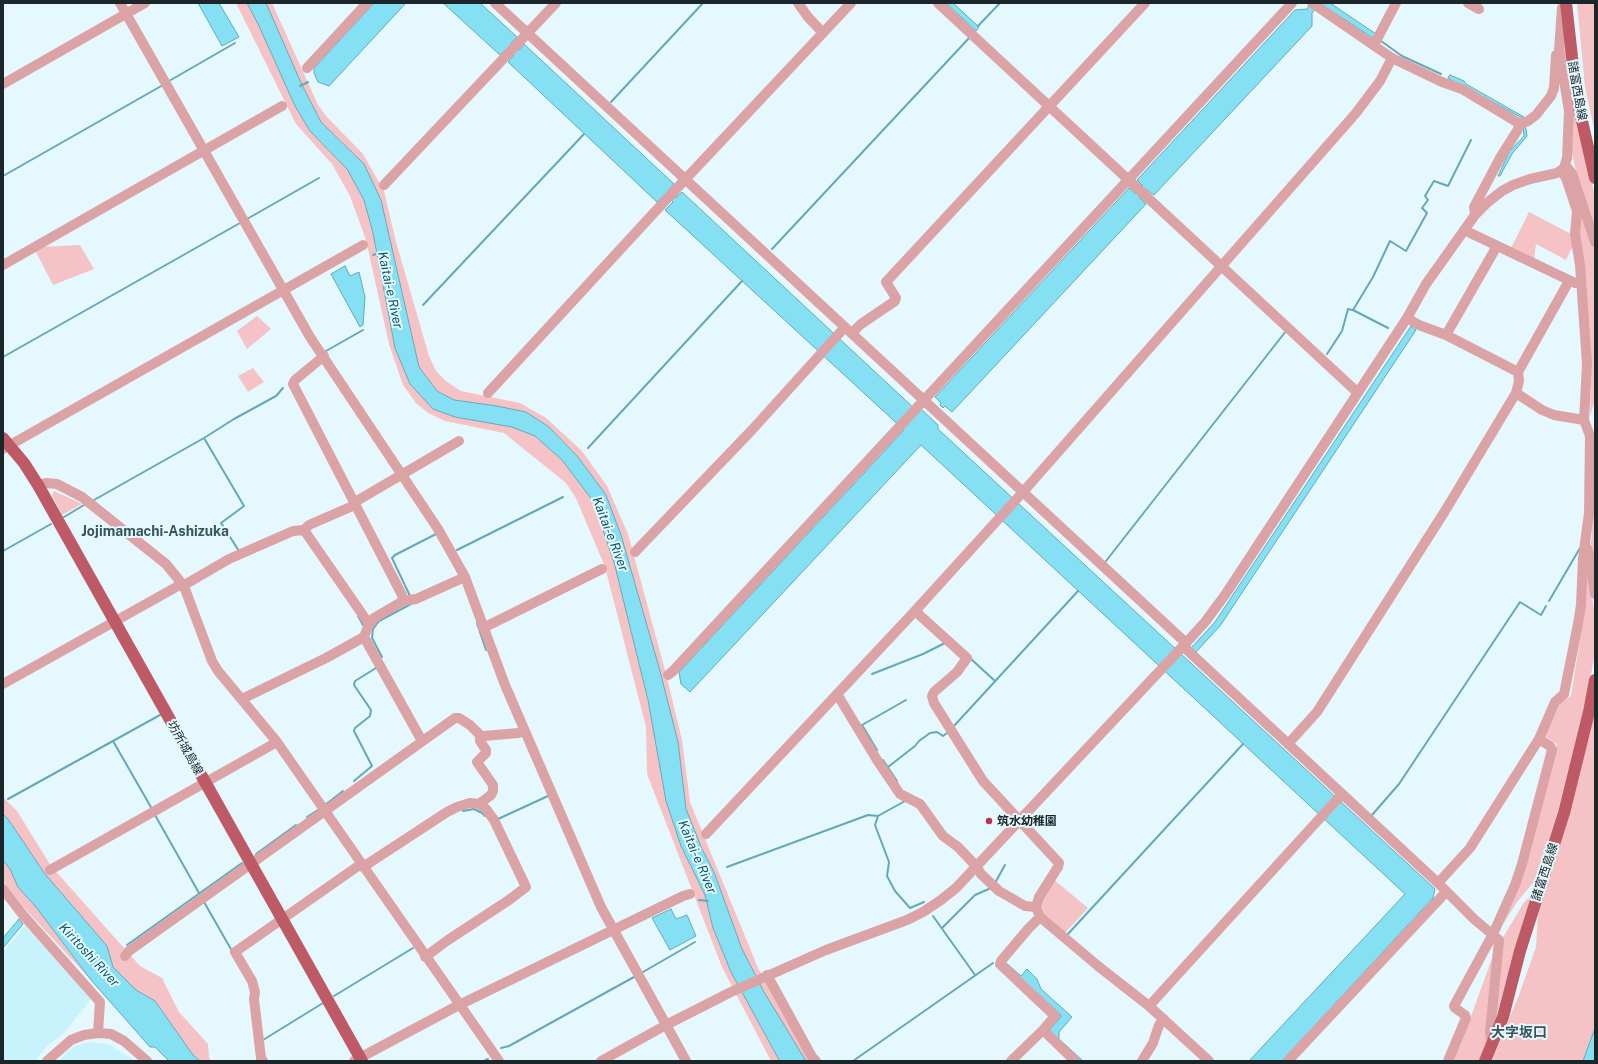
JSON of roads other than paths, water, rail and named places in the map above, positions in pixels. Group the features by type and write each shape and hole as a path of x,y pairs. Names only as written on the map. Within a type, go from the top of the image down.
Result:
{"main road":[{"name":"諸富西島線","path":"1565,3 1580,112 1595,178"},
{"name":"坊所城島線","path":"5,444 24,463 38,485 282,919 359,1060"},
{"name":"諸富西島線","path":"1485,1061 1503,1017 1520,950 1564,813 1589,712 1595,680"}],"street":[{"path":"120,3 310,337 438,528 465,577 505,685 601,908 686,1061"},
{"path":"3,84 145,3"},
{"path":"307,68 367,3"},
{"path":"495,3 686,179 845,331 924,400 1020,496 1288,744 1340,796 1438,883 1474,919 1499,940 1490,1032 1492,1045"},
{"path":"384,185 556,3"},
{"path":"798,3 808,17 824,33"},
{"path":"488,393 663,203 851,3"},
{"path":"938,3 1358,393"},
{"path":"635,552 751,431 817,357 845,331 861,324 895,302 896,298 886,282 1145,3"},
{"path":"668,674 673,671 1292,3"},
{"path":"1374,45 1396,3"},
{"path":"1468,3 1479,9"},
{"path":"1438,883 1470,848 1539,740 1555,702 1566,691 1581,605 1583,558 1589,513 1590,436 1584,420 1587,364 1580,266 1575,234 1577,211 1563,168 1569,111 1559,50 1562,8 1565,3"},
{"path":"1315,5 1392,58 1442,82 1462,89 1522,123"},
{"path":"1475,215 1474,207 1522,123 1536,115 1551,96 1554,88 1556,55 1559,50"},
{"path":"706,834 915,611 1020,496 1356,113 1380,81 1392,58"},
{"path":"3,265 282,106"},
{"path":"601,1061 733,990 826,950 923,912 956,888 1160,671 1205,622 1226,595 1407,318 1426,284 1475,215 1488,202 1508,188 1530,179 1557,173 1563,168"},
{"path":"1563,168 1572,173 1595,242"},
{"path":"1464,230 1581,286"},
{"path":"5,444 363,246"},
{"path":"1446,335 1496,246"},
{"path":"1288,744 1317,712 1445,511 1516,393 1520,381 1518,372 1569,281"},
{"path":"1407,318 1446,335 1518,372"},
{"path":"324,356 295,380 293,384 390,570 404,601"},
{"path":"1516,393 1542,410 1554,415 1584,420"},
{"path":"3,684 229,559 293,531 304,530 355,503 458,441"},
{"path":"38,485 46,483 57,484 82,497 166,564 183,585 212,661 224,680 242,698 277,742 425,957 499,1061"},
{"path":"304,530 369,624"},
{"path":"1586,544 1595,594"},
{"path":"483,628 602,569"},
{"path":"242,698 326,658 364,637 369,624 386,610 404,601 416,599 465,577"},
{"path":"915,611 967,658 957,672 934,692 932,696 934,704 980,777 1059,863 1058,867 1038,897 1036,907 1040,917 1098,966 1149,1006 1209,1061"},
{"path":"364,637 422,741"},
{"path":"837,694 877,760 899,792 920,804 943,836 958,847 976,866 981,874 999,891 1025,906 1036,907"},
{"path":"125,956 129,951 455,718 459,718 470,725 480,735 484,736 518,733 524,731"},
{"path":"479,804 491,795 493,791 493,785 477,762 486,753 486,750 480,741 480,735"},
{"path":"1448,1061 1466,1018 1465,1015 1454,1006 1493,934 1515,885 1552,750 1550,746 1539,740"},
{"path":"50,870 277,742"},
{"path":"1149,1006 1340,796"},
{"path":"263,1061 261,1058 254,999 256,992 235,952 362,866 447,812 470,803 479,804 486,809 494,820 526,887 425,957"},
{"path":"3,889 23,915 100,1002 98,1033"},
{"path":"1288,1061 1446,892"},
{"path":"359,1060 459,1005 612,930 690,894"},
{"path":"1011,1061 1055,1018 1055,1015 1001,966 1000,963 1028,928 1040,917"},
{"path":"766,976 812,1057 816,1061"},
{"path":"1142,1061 1153,1043 1159,1025 1164,1019"},
{"path":"1043,1030 1075,1061"},
{"path":"47,1061 71,1040 84,1035 98,1033 110,1034 124,1041 147,1061"}],"water":[{"path":"198,3 219,3 239,37 222,46"},
{"name":"Kaitai-e River","path":"247,3 266,3 302,85 321,122 364,164 381,200 419,367 437,391 454,400 526,412 549,427 578,457 606,495 621,535 660,671 678,742 686,809 702,849 714,872 742,949 764,992 806,1061 780,1061 778,1058 731,972 713,928 705,895 681,846 666,801 648,700 614,562 593,501 562,460 535,436 512,427 455,417 433,409 410,384 395,348 373,233 364,200 347,169 310,131 295,106"},
{"path":"374,3 406,3 329,86 318,82 314,73 314,68"},
{"path":"443,3 480,3 517,37 511,43 519,50 524,44 674,184 668,191 675,198 682,192 917,411 920,408 938,425 938,429 1435,889 1433,898 1282,1061 1249,1061 1405,894 921,445 690,692 681,684 679,672 904,430 665,210 673,202 665,194 657,202 508,62 514,55 507,48 500,55"},
{"path":"946,3 953,3 979,27 976,31"},
{"path":"1311,3 1319,3 1312,13 1312,26 1154,195 1146,189 1139,197 1146,204 952,412 945,406 943,408 940,405 941,403 935,397 1129,188 1136,194 1143,186 1137,180 1295,10 1307,9"},
{"path":"1319,3 1330,3 1376,34 1373,38"},
{"path":"1450,75 1464,81 1466,84 1524,117 1527,136 1512,154 1500,176 1498,176 1509,152 1524,136 1522,118 1449,79 1448,77"},
{"path":"345,266 350,276 359,272 365,297 363,325 360,327 331,274"},
{"path":"1411,326 1416,330 1220,626 1196,652 1191,648 1215,622"},
{"name":"Kiritoshi River","path":"3,814 8,819 45,874 107,946 113,967 136,990 155,1001 193,1055 200,1061 169,1061 155,1047 150,1047 91,980 36,907 18,887 10,869 3,860"},
{"path":"671,909 676,919 687,915 696,936 670,950 652,918"},
{"path":"19,919 23,924 3,948 3,938"},
{"path":"1005,962 1021,976 1027,969 1037,979 1041,989 1072,1017 1059,1032 1059,1039 1083,1061 1079,1061 1050,1033 1050,1029 1061,1017 1060,1014 1005,965"},
{"path":"1595,1028 1595,1061 1583,1061"}],"waterway":[{"path":"611,102 703,3"},
{"path":"978,26 1000,3"},
{"path":"772,249 970,37"},
{"path":"1381,41 1402,56 1441,74"},
{"path":"169,81 235,43"},
{"path":"300,86 308,82"},
{"path":"3,176 163,85"},
{"path":"423,305 584,134"},
{"path":"1388,328 1353,310 1373,277 1390,241 1406,251 1427,213 1422,208 1428,200 1425,196 1434,181 1448,186 1471,140"},
{"path":"247,219 319,178"},
{"path":"3,357 240,223"},
{"name":"Kaitai-e River","path":"373,255 379,253"},
{"path":"588,448 742,281"},
{"path":"1327,354 1342,331 1348,309 1352,310"},
{"path":"326,351 363,330"},
{"path":"1106,561 1286,331"},
{"path":"94,500 276,396 283,388"},
{"path":"204,438 244,506 221,523 239,551"},
{"path":"457,550 563,497"},
{"path":"64,517 84,505"},
{"path":"3,551 51,524"},
{"path":"410,596 392,558 436,534"},
{"path":"1549,601 1580,548"},
{"path":"953,727 1078,591"},
{"path":"1372,815 1399,784 1520,602 1541,615 1546,606"},
{"path":"382,657 372,638 373,629 379,621 411,604"},
{"path":"358,616 363,625"},
{"path":"477,623 486,650"},
{"path":"872,674 923,654 945,643"},
{"path":"971,659 995,681"},
{"path":"354,781 372,766 354,731 355,728 370,716 371,710 354,685 355,681 376,668"},
{"path":"877,750 862,725 906,700"},
{"path":"8,799 160,715"},
{"path":"888,767 930,733 937,732 943,736 947,733"},
{"path":"113,741 152,809"},
{"path":"1067,935 1243,744"},
{"path":"883,760 897,781"},
{"path":"325,805 343,791"},
{"path":"498,819 548,796"},
{"path":"905,801 878,816 875,825 889,862 887,876 895,891 910,908 924,902"},
{"path":"463,811 474,809 485,816"},
{"path":"307,817 318,810"},
{"path":"155,815 199,893"},
{"path":"727,867 868,815 878,816"},
{"path":"256,854 296,825"},
{"path":"127,945 242,863"},
{"path":"995,883 1005,865"},
{"path":"942,928 975,895 991,888"},
{"name":"Kaitai-e River","path":"699,900 708,901"},
{"path":"204,902 232,951"},
{"path":"933,916 975,975"},
{"path":"643,972 695,942"},
{"path":"334,996 413,948"},
{"path":"853,1061 993,963"},
{"path":"501,1048 509,1046 634,977"},
{"path":"263,1040 323,1003"},
{"path":"484,1061 488,1059"}],"place":[{"name":"筑水幼稚園","path":"989,821"}],"district":[{"name":"Jojimamachi-Ashizuka","path":"155,532"},
{"name":"大字坂口","path":"1519,1033"}]}
